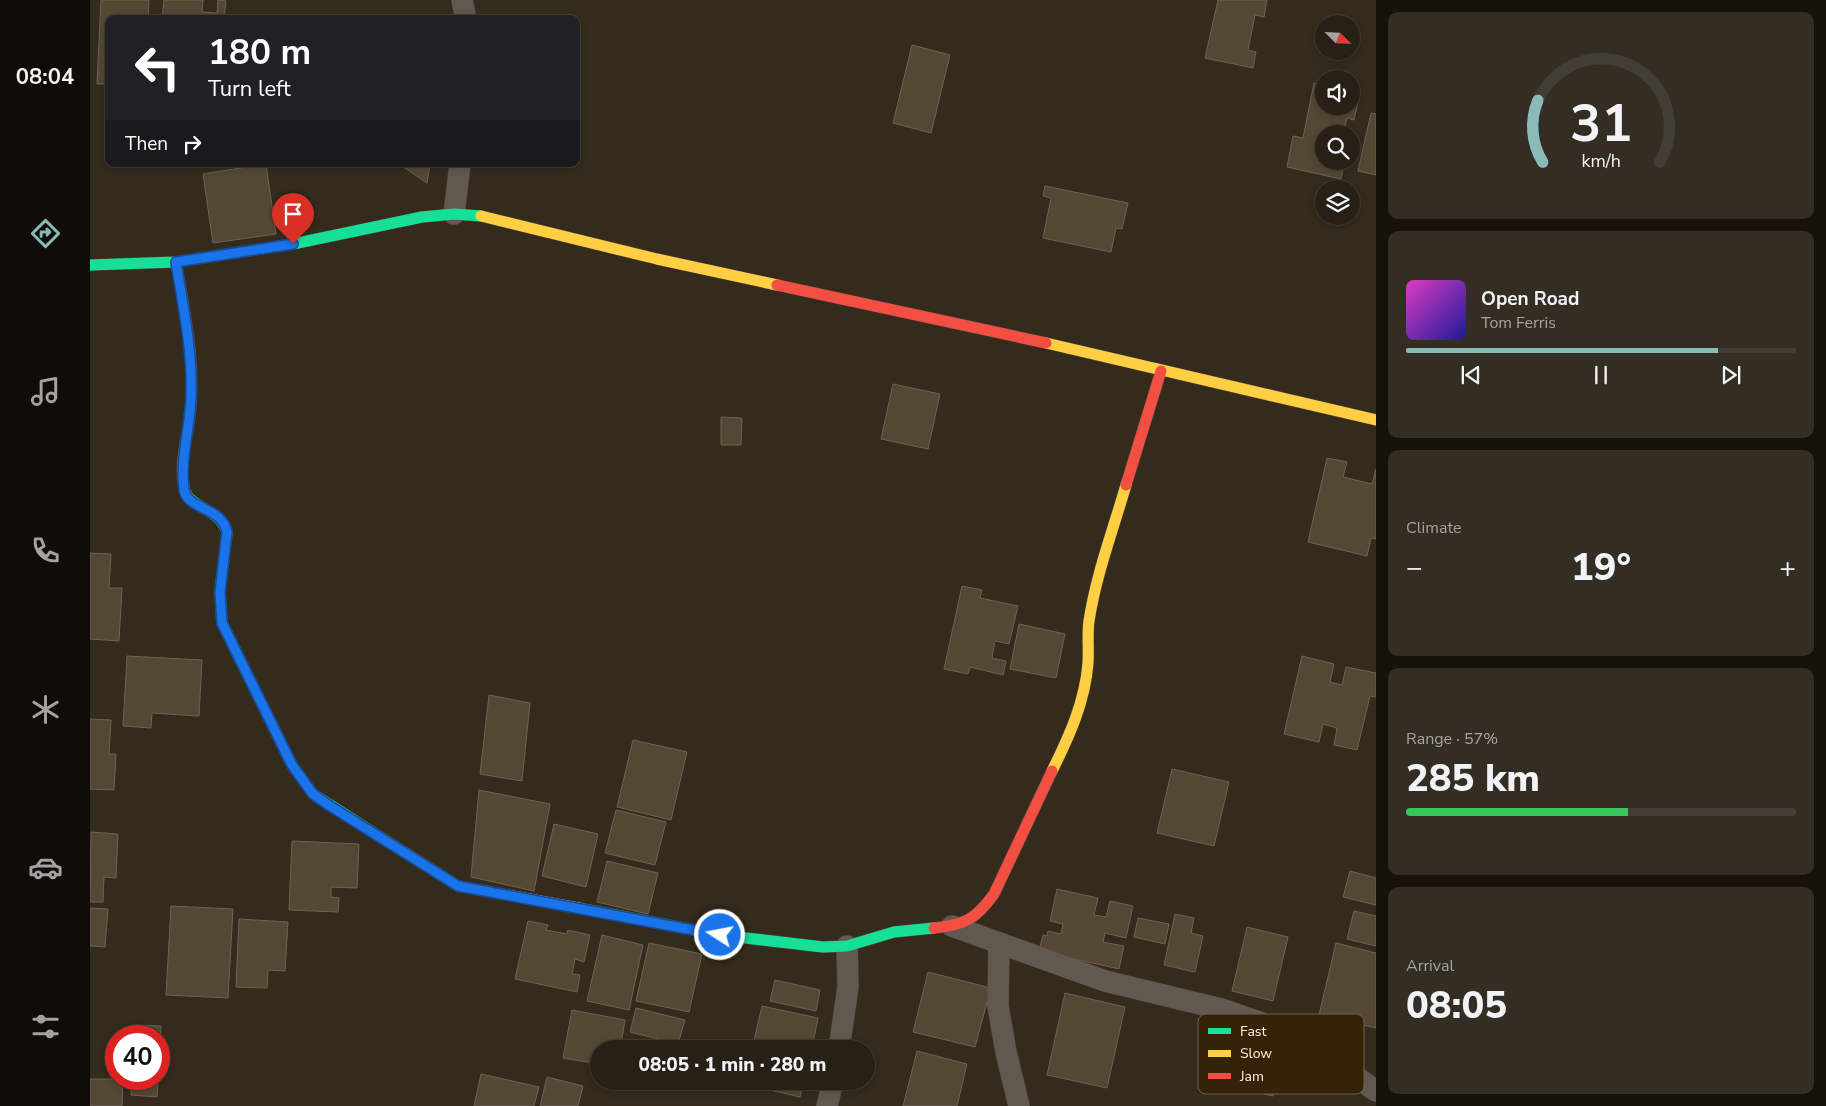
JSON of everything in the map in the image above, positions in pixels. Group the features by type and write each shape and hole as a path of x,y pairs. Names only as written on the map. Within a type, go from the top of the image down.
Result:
{"street":[{"path":"462,0 465,15"},
{"path":"454,214 460,167"},
{"path":"90,266 176,262 293,244 422,217 454,214 483,216 657,258 1073,349 1376,420"},
{"path":"176,262 191,350 192,398 183,472 184,491 191,501 222,518 226,525 227,532 220,608 222,623 292,765 313,794 458,886 720,935 786,944 846,946 894,932 952,926 968,921 981,912 994,894 1072,730 1083,696 1088,664 1089,623 1097,582 1161,371"},
{"path":"952,926 1105,981 1237,1014"},
{"path":"999,943 998,1006 1006,1052 1020,1106"},
{"path":"840,1040 848,987 846,946"},
{"path":"1364,1082 1376,1091"},
{"path":"827,1106 831,1090"}],"building":[{"path":"101,0 149,0 148,15 105,15 105,84 97,84"},
{"path":"164,0 203,0 202,12 217,13 218,0 226,1 224,15 162,15"},
{"path":"1218,0 1267,0 1264,17 1255,15 1248,50 1256,52 1253,68 1205,58"},
{"path":"912,45 950,55 931,133 893,123"},
{"path":"1314,83 1315,115 1355,115 1354,120 1347,118 1345,125 1315,125 1315,170 1343,170 1341,179 1287,167 1293,136 1303,138"},
{"path":"1371,113 1376,114 1376,175 1358,171 1360,170 1360,162"},
{"path":"247,167 266,167 276,234 213,243 203,174"},
{"path":"403,167 430,167 427,183"},
{"path":"1045,186 1128,203 1122,229 1116,228 1111,252 1043,238 1051,198 1043,196"},
{"path":"893,384 940,394 928,449 881,439"},
{"path":"721,417 742,418 741,445 721,445"},
{"path":"1327,458 1347,462 1343,477 1372,484 1376,469 1376,539 1371,538 1367,556 1308,542"},
{"path":"90,553 111,554 109,588 122,588 119,641 90,639"},
{"path":"962,586 982,590 980,598 1018,606 1009,644 995,641 992,658 1006,661 1003,675 970,667 968,674 944,669"},
{"path":"1019,624 1065,634 1056,678 1010,669"},
{"path":"127,656 202,660 199,716 152,713 151,728 123,726"},
{"path":"1302,656 1334,664 1330,682 1342,685 1346,667 1376,673 1376,697 1370,696 1357,750 1334,745 1337,728 1323,724 1319,742 1284,734"},
{"path":"489,695 530,703 522,781 480,774"},
{"path":"90,719 111,720 109,754 116,754 114,790 90,789"},
{"path":"633,740 687,752 671,820 617,807"},
{"path":"1172,769 1229,782 1214,846 1157,833"},
{"path":"479,790 550,804 534,891 471,877"},
{"path":"616,810 666,822 655,865 605,853"},
{"path":"554,824 598,834 586,887 542,876"},
{"path":"91,832 118,834 116,878 104,877 103,902 90,902"},
{"path":"292,841 359,844 357,888 331,887 331,897 339,898 338,912 289,910"},
{"path":"607,861 658,873 648,914 597,902"},
{"path":"1350,871 1376,878 1376,905 1343,897"},
{"path":"1057,889 1098,898 1094,915 1106,917 1110,901 1133,906 1126,938 1105,933 1103,942 1124,946 1119,969 1039,951 1043,935 1047,936 1048,931 1061,934 1063,924 1050,921"},
{"path":"171,906 233,909 228,998 166,995"},
{"path":"90,908 108,909 105,947 90,946"},
{"path":"1354,911 1376,916 1376,946 1347,939"},
{"path":"1175,914 1194,918 1191,933 1203,936 1195,972 1164,965"},
{"path":"1138,918 1169,924 1165,944 1134,937"},
{"path":"239,919 288,922 285,971 268,970 267,988 236,987"},
{"path":"528,921 548,925 546,930 567,934 568,930 590,935 584,962 575,959 572,974 580,975 577,992 515,979"},
{"path":"1247,927 1288,937 1273,1001 1232,991"},
{"path":"602,935 643,945 629,1010 587,1001"},
{"path":"649,943 702,954 689,1012 636,1001"},
{"path":"1336,943 1376,953 1376,1028 1364,1025 1364,1014 1319,1014"},
{"path":"928,972 991,988 975,1047 913,1032"},
{"path":"775,980 820,990 816,1011 770,1001"},
{"path":"1065,993 1125,1007 1107,1088 1047,1075"},
{"path":"762,1006 818,1018 814,1040 754,1040"},
{"path":"636,1008 685,1020 679,1040 662,1040 630,1032"},
{"path":"572,1010 625,1020 622,1040 590,1040 590,1062 563,1058"},
{"path":"917,1051 967,1064 957,1106 903,1106"},
{"path":"481,1074 539,1087 534,1106 474,1106"},
{"path":"547,1077 583,1086 578,1106 540,1106"},
{"path":"90,1079 105,1079 105,1090 123,1090 122,1106 90,1106"},
{"path":"131,1090 157,1090 157,1097 131,1095"},
{"path":"770,1090 802,1090 800,1097"}],"traffic: fast":[{"path":"90,265 176,262 293,244 422,217 454,214 481,216"},
{"path":"187,496 215,515 224,525 227,532 220,592 222,623 292,765 313,794 380,837"},
{"path":"578,908 720,935 823,947 847,946 894,932 934,928"}],"traffic: slow":[{"path":"481,216 657,259 777,285"},
{"path":"1046,343 1376,420"},
{"path":"1052,771 1070,732 1084,692 1088,663 1088,626 1092,604 1100,570 1126,485"},
{"path":"380,837 458,886 578,908"}],"traffic: jam":[{"path":"176,262 189,342 192,381 189,421 182,469 187,496"},
{"path":"777,285 1046,343"},
{"path":"1126,485 1161,371"},
{"path":"934,928 962,923 975,915 994,894 1052,771"}],"route":[{"path":"293,244 176,262 191,350 192,398 183,472 184,491 186,497 222,518 226,525 227,532 220,592 222,623 292,765 313,794 458,886 720,935"}]}
